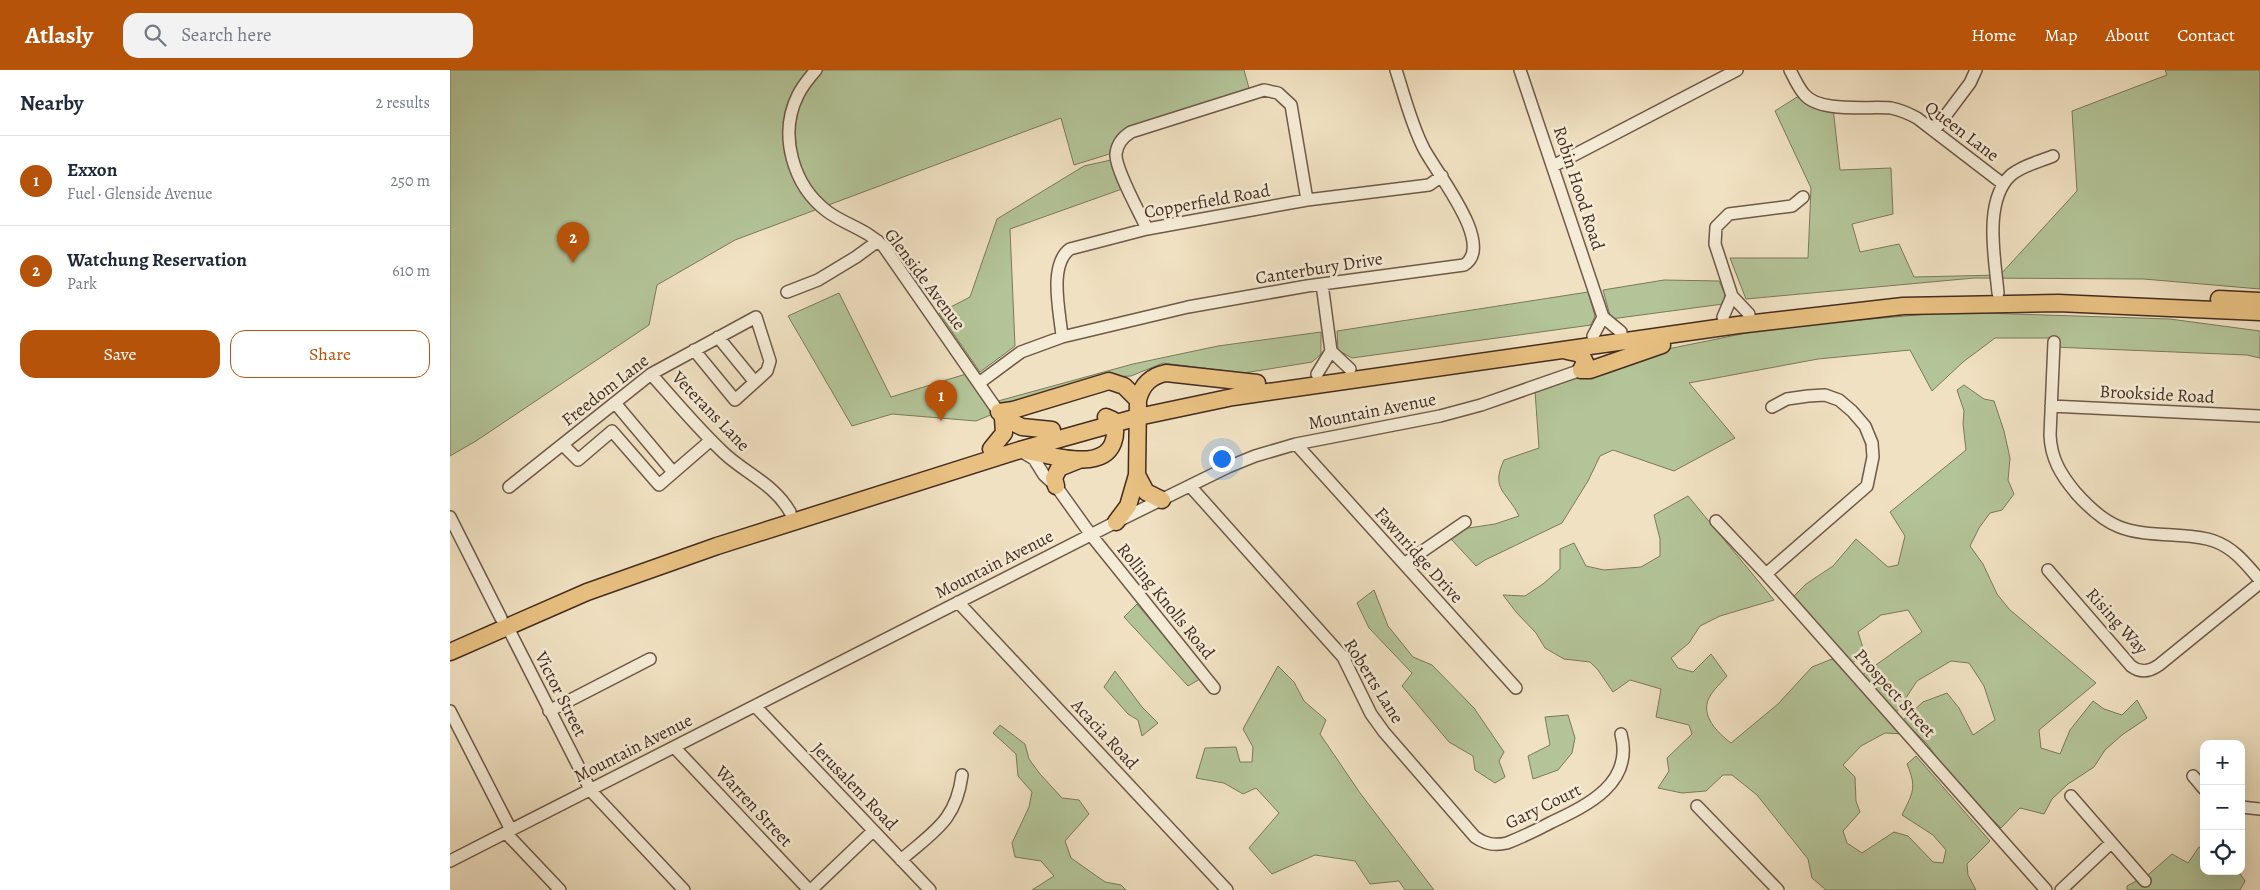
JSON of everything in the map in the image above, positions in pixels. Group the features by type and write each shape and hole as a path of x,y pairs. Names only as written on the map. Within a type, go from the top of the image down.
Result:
{"highway":[{"path":"1138,408 1560,350 1743,319 1885,298 1998,293 2104,294 2260,301"},
{"path":"450,642 688,556 1020,450 1138,408 1257,383 1723,317 1743,319 1903,306 1998,303 2104,304 2260,312"},
{"path":"2234,310 2260,318"},
{"path":"1560,350 1581,354 1584,362 1581,370 1590,370 1646,349 1743,319"},
{"path":"1116,522 1128,506 1138,475 1138,408 1140,390 1148,380 1166,373 1257,383"},
{"path":"1001,415 1110,381 1124,386 1138,408"},
{"path":"1001,415 1022,427 1052,430"},
{"path":"991,449 1004,433 1001,415"},
{"path":"450,652 504,622 626,567 790,512 1052,430 1108,420"},
{"path":"1056,486 1054,478 1059,468 1063,465 1099,458 1110,449 1116,434 1108,420"},
{"path":"1020,450 1081,460"},
{"path":"1138,475 1146,492 1162,500"}],"street":[{"name":"Glenside Avenue","path":"816,70 802,87 791,113 789,141 795,169 803,184 826,210 878,241 1001,415"},
{"name":"Canterbury Drive","path":"979,382 1021,352 1062,337 1188,307 1322,284 1464,265 1467,263 1474,253 1472,240 1458,203 1423,147 1396,70"},
{"name":"Robin Hood Road","path":"1520,70 1554,166 1603,317"},
{"path":"1554,166 1737,70"},
{"name":"Queen Lane","path":"1790,70 1804,95 1826,105 1891,108 1903,111 1917,118 2003,184"},
{"path":"1934,131 1970,83 1976,70"},
{"path":"1147,229 1118,165 1117,149 1122,139 1131,132 1264,90 1278,93 1291,105 1294,113 1307,200"},
{"path":"1998,293 1993,214 2003,184 2012,174 2053,156"},
{"name":"Copperfield Road","path":"1062,337 1057,274 1062,257 1066,252 1076,247 1147,229 1307,200 1429,185 1442,176"},
{"path":"1743,319 1732,296 1715,244 1714,235 1720,222 1729,214 1736,212 1792,206 1803,197"},
{"path":"787,292 818,280 878,241"},
{"path":"1322,284 1331,351 1350,369"},
{"path":"1723,317 1732,296"},
{"name":"Freedom Lane","path":"509,487 651,374 756,317 770,361 768,371 754,381"},
{"path":"1593,336 1603,317 1621,332"},
{"path":"694,350 735,400 754,381 718,337"},
{"path":"2054,342 2050,442 2055,463 2066,482 2093,512 2110,524 2128,531 2200,537 2215,541 2236,554 2260,581"},
{"path":"1317,374 1331,351"},
{"name":"Mountain Avenue","path":"450,861 1116,522 1247,459 1296,444 1440,416 1481,405 1581,370"},
{"name":"Veterans Lane","path":"651,374 711,440 743,469 772,489 783,500 790,512"},
{"path":"1766,574 1868,486 1873,457 1872,443 1865,426 1839,400 1825,395 1808,396 1787,399 1772,407"},
{"path":"615,403 673,472"},
{"name":"Brookside Road","path":"2052,406 2260,416"},
{"path":"598,417 659,485 711,440"},
{"path":"563,445 578,460 612,431"},
{"name":"Fawnridge Drive","path":"1296,444 1516,688"},
{"path":"1020,450 1034,459 1044,475 1056,486 1091,535"},
{"name":"Roberts Lane","path":"1190,486 1343,657 1372,714 1384,732 1475,837 1482,842 1492,844"},
{"name":"Victor Street","path":"450,517 590,790 684,890"},
{"name":"Prospect Street","path":"1716,521 1766,574 2046,890"},
{"path":"1404,564 1465,522"},
{"name":"Rolling Knolls Road","path":"1091,535 1214,688"},
{"name":"Rising Way","path":"2048,570 2131,666 2141,671 2154,669 2260,581"},
{"name":"Acacia Road","path":"958,602 1227,890"},
{"path":"549,711 650,659"},
{"name":"Jerusalem Road","path":"755,706 930,890"},
{"path":"450,711 508,831 560,890"},
{"name":"Gary Court","path":"1492,844 1498,845 1515,840 1580,810 1600,796 1615,777 1621,762 1624,744 1621,734"},
{"name":"Warren Street","path":"674,747 810,890"},
{"path":"902,860 948,818 957,801 962,775"},
{"path":"2193,776 2201,785"},
{"path":"2072,797 2145,881"},
{"path":"1698,806 1778,890"},
{"path":"2245,807 2260,809"},
{"path":"810,890 874,831"},
{"path":"2061,890 2111,843"}],"green space":[{"path":"450,70 1244,70 1252,99 1131,134 1119,151 1074,165 1061,118 735,240 657,285 649,325 476,441 450,456"},
{"path":"2165,70 2260,70 2260,289 2144,279 1974,278 1746,299 1730,258 1808,258 1811,188 1775,111 1805,92 1833,108 1840,170 1891,168 1893,214 1852,224 1860,252 1899,244 1914,277 2000,275 2077,191 2072,111 2167,75"},
{"path":"1111,160 1122,189 1010,229 1015,346 980,372 939,313 970,297 997,219 1084,166"},
{"path":"1664,280 1719,281 1725,294 1723,304 1611,319 1603,290"},
{"path":"1588,292 1595,316 1591,325 1352,358 1338,350 1337,331"},
{"path":"839,293 891,397 966,374 993,414 976,421 892,414 852,426 788,316"},
{"path":"1950,312 2170,319 2260,331 2260,358 2247,355 2053,347 2053,338 1995,338 1963,362 1932,391 1910,350 1818,359 1689,383 1735,438 1674,471 1613,450 1600,456 1588,481 1562,523 1476,566 1451,539 1462,529 1495,524 1519,516 1499,484 1500,470 1504,460 1539,448 1535,391 1648,353 1771,328"},
{"path":"1321,332 1321,354 1312,362 1244,373 1163,363 1131,376 1108,377 1005,405 998,401 1133,364 1218,346"},
{"path":"1964,385 1984,399 1994,401 2004,431 2010,458 2008,480 2014,494 2002,510 1990,513 1979,528 1970,546 1983,564 1997,594 2009,609 2096,683 2039,730 2041,748 2060,754 2070,730 2093,701 2104,709 2122,715 2137,700 2147,718 2122,735 2105,750 2094,767 2068,784 2052,799 2044,814 2020,808 2001,828 1955,782 1927,744 1903,720 1923,702 1947,693 1959,708 1973,735 1995,720 1984,686 1969,663 1951,661 1917,681 1896,713 1862,675 1922,632 1908,610 1881,615 1858,632 1864,651 1852,664 1793,597 1806,584 1833,566 1856,539 1888,567 1898,565 1905,536 1890,512 1966,450 1963,424 1964,411 1957,390"},
{"path":"1688,496 1774,600 1720,616 1700,626 1689,643 1671,658 1678,668 1693,672 1711,654 1727,676 1709,698 1707,711 1712,724 1731,743 1778,704 1812,667 1832,659 1905,734 1885,733 1861,746 1843,765 1855,777 1856,801 1860,812 1843,831 1847,843 1862,853 1894,832 1908,836 1933,862 1943,863 1946,850 1933,835 1902,815 1909,801 1913,785 1907,764 1916,756 1990,841 1967,864 1968,875 1976,890 1826,890 1812,878 1808,859 1757,795 1732,775 1723,775 1706,791 1682,793 1658,788 1669,771 1667,758 1692,734 1689,725 1656,717 1661,689 1630,680 1613,692 1590,662 1564,659 1545,648 1536,633 1503,595 1525,596 1543,584 1560,569 1560,549 1574,543 1586,566 1604,570 1641,567 1660,556 1660,539 1654,515"},
{"path":"1374,590 1388,626 1413,657 1432,665 1474,708 1504,752 1499,761 1505,777 1495,783 1475,770 1473,756 1449,742 1402,686 1412,673 1369,628 1357,603"},
{"path":"1137,604 1200,679 1188,686 1124,617"},
{"path":"1278,666 1294,682 1304,701 1326,720 1320,734 1360,793 1434,890 1405,890 1399,881 1370,884 1355,861 1315,855 1272,874 1249,848 1279,813 1256,788 1243,794 1224,783 1196,778 1205,748 1236,747 1240,762 1252,762 1253,747 1243,729"},
{"path":"1115,671 1142,707 1158,723 1142,736 1138,720 1128,714 1104,687"},
{"path":"1568,715 1575,738 1572,753 1558,770 1533,779 1528,756 1550,745 1545,717"},
{"path":"1000,725 1025,744 1029,759 1062,798 1079,800 1089,814 1065,841 1071,858 1105,882 1121,885 1126,890 1032,890 1054,876 1041,861 1015,857 1012,843 1029,807 1032,792 1018,776 1016,754 993,733"},
{"path":"2199,847 2200,875 2241,875 2245,881 2240,890 2127,890 2127,886 2149,874 2172,854 2188,863"}],"place":[{"name":"Watchung Reservation","path":"573,263"},
{"name":"Exxon","path":"941,421"}]}
